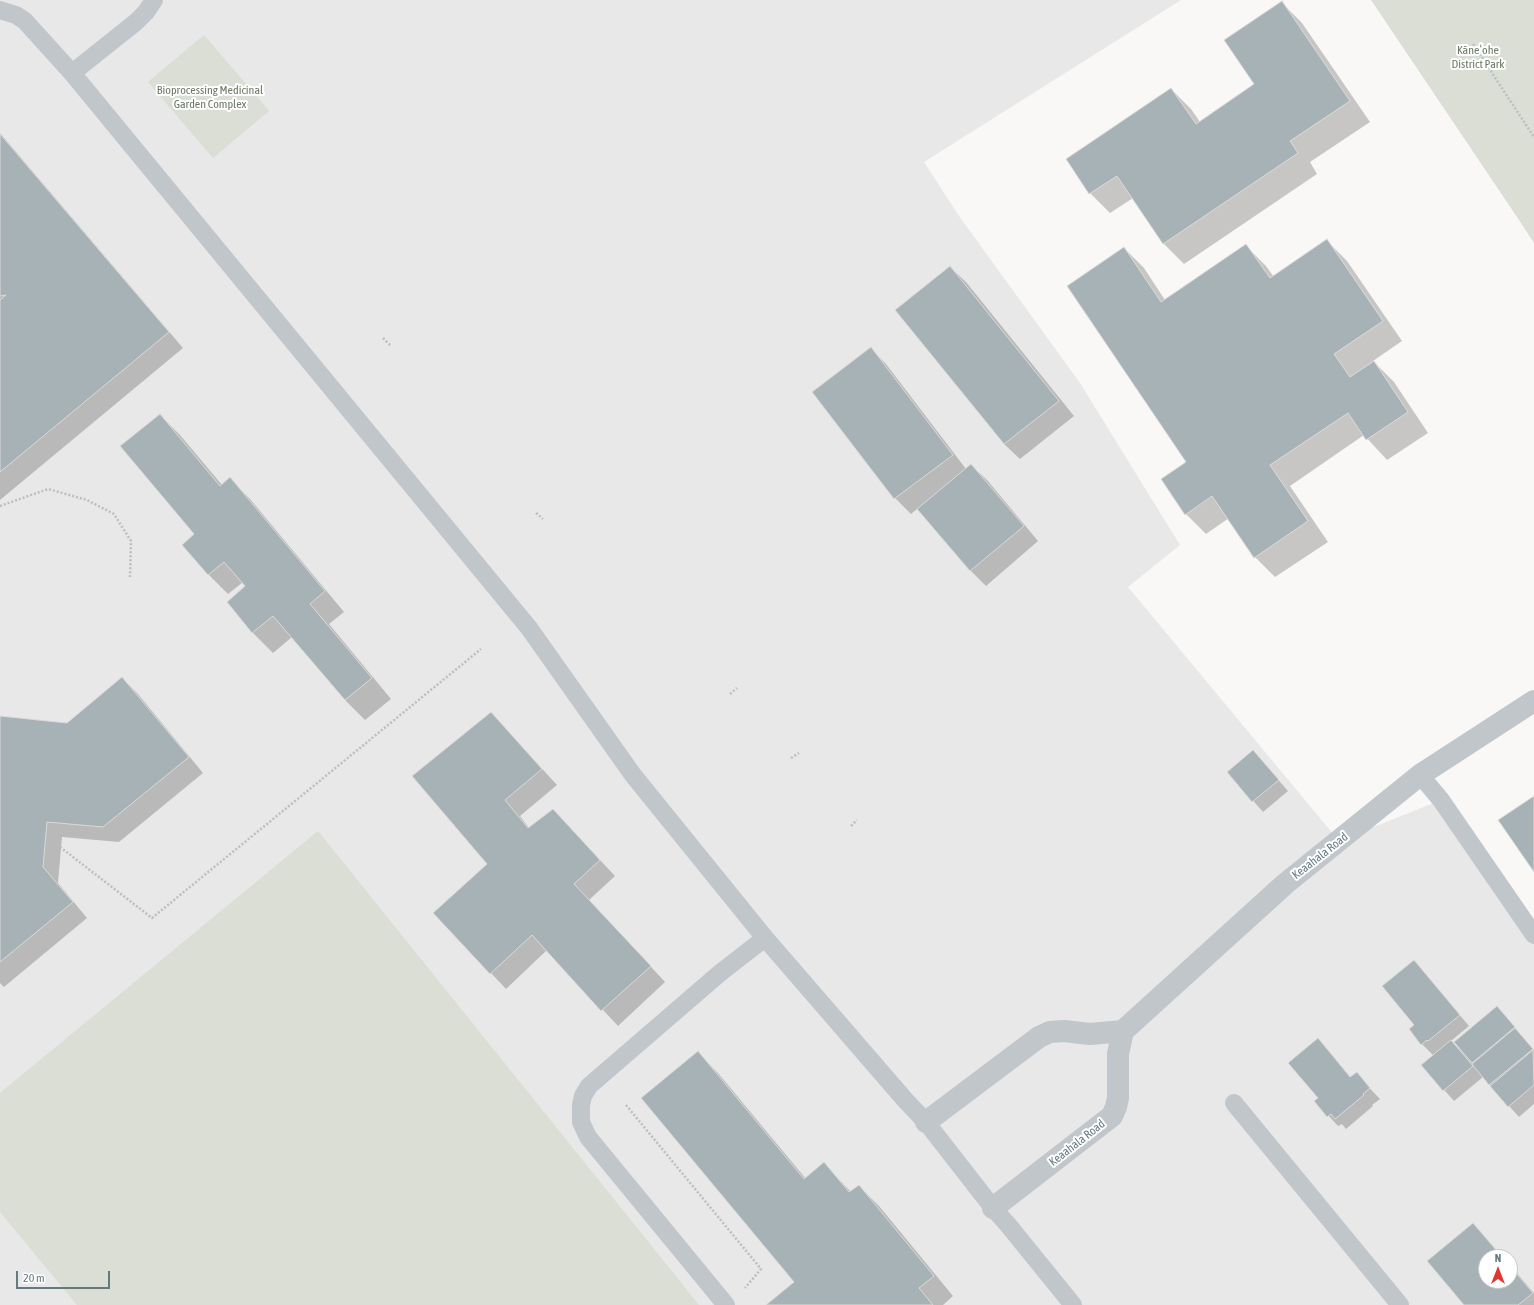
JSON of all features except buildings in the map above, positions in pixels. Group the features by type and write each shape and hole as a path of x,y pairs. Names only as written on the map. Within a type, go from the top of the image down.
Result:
{"street":[{"name":"Keaahala Road","path":"993,1208 1112,1116 1118,1098 1118,1054 1123,1031 1285,884 1420,775 1534,701"},
{"path":"926,1122 1039,1037 1050,1032 1090,1034 1123,1031"}],"lane":[{"path":"72,73 136,22 146,12 154,0"},
{"path":"0,10 25,21 72,73 529,628 633,775 765,938 906,1101 926,1122 993,1208 1073,1305"},
{"path":"1420,775 1441,800 1534,935"},
{"path":"726,1305 588,1137 582,1122 581,1105 583,1096 589,1086 720,973 765,938"},
{"path":"1234,1103 1400,1305"}],"path":[{"path":"1473,44 1534,137"},
{"path":"383,338 391,346"},
{"path":"0,506 48,489 87,500 114,514 131,541 130,577"},
{"path":"536,513 542,519"},
{"path":"60,847 152,918 481,650"},
{"path":"730,694 736,688"},
{"path":"791,758 799,753"},
{"path":"851,826 857,820"},
{"path":"626,1105 761,1269 742,1291"}],"shaded area":[{"path":"0,0 1181,0 924,162 959,216 1080,383 1180,545 1128,587 1339,841 1441,800 1534,935 1534,1305 0,1305"}],"green space":[{"name":"Kāneʻohe District Park","path":"1371,0 1534,0 1534,243 1517,217"},
{"name":"Bioprocessing Medicinal Garden Complex","path":"204,35 269,111 213,158 148,82"},
{"path":"318,831 699,1305 77,1305 0,1212 0,1093"}]}
